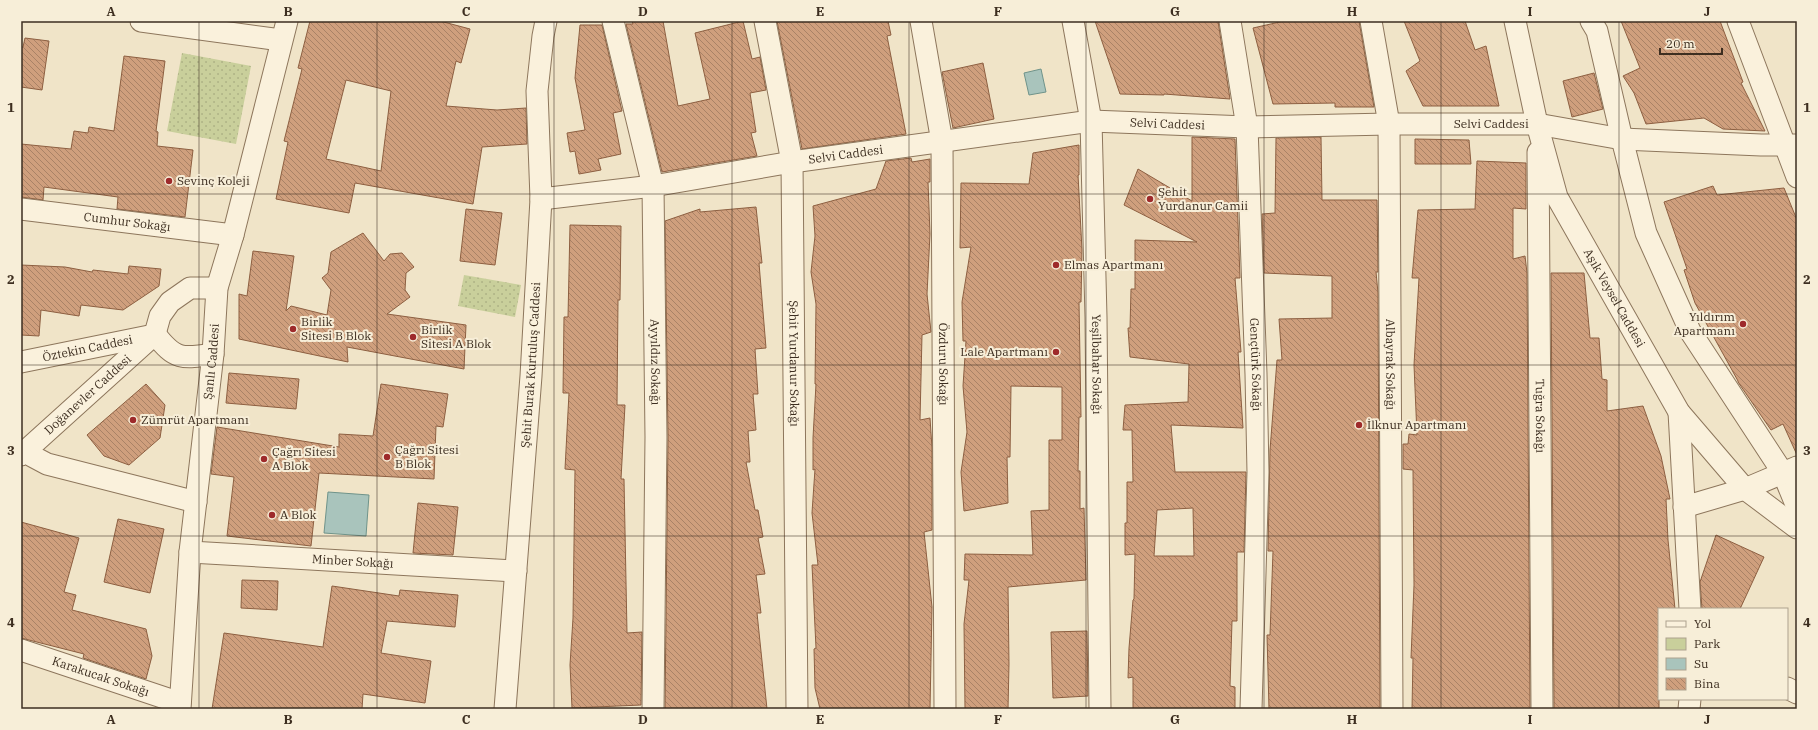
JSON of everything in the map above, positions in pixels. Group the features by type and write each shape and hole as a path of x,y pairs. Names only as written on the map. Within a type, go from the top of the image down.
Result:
{"street":[{"path":"141,21 284,31"},
{"name":"Şehit Burak Kurtuluş Caddesi","path":"506,709 532,376 541,200 537,91 546,21"},
{"name":"Ayyıldız Sokağı","path":"613,21 653,186 656,437 653,709"},
{"name":"Şehit Yurdanur Sokağı","path":"765,21 792,162 797,709"},
{"name":"Özduru Sokağı","path":"922,21 942,142 945,709"},
{"name":"Yeşilbahar Sokağı","path":"1073,21 1091,121 1096,317 1100,709"},
{"name":"Gençtürk Sokağı","path":"1230,21 1247,127 1258,472 1251,709"},
{"name":"Albayrak Sokağı","path":"1370,21 1390,124 1392,709"},
{"name":"Aşık Veysel Caddesi","path":"1515,21 1538,124 1557,197 1679,412 1745,489 1797,528"},
{"path":"1591,21 1596,31 1646,233 1690,331 1790,470 1797,507"},
{"path":"1738,21 1791,145 1797,177"},
{"name":"Şanlı Caddesi","path":"180,706 190,552 213,354 217,288 233,235 284,31"},
{"name":"Selvi Caddesi","path":"541,200 653,186 792,162 1091,121 1247,127 1390,124 1538,124 1622,139 1791,145"},
{"name":"Tuğra Sokağı","path":"1538,124 1542,709"},
{"name":"Cumhur Sokağı","path":"21,209 233,235"},
{"path":"213,354 190,358 175,355 164,347 155,334 160,316 170,302 190,288 217,288"},
{"name":"Öztekin Caddesi","path":"21,362 155,334"},
{"name":"Doğanevler Caddesi","path":"23,453 155,334"},
{"path":"1679,412 1690,608"},
{"path":"23,453 47,464 196,502"},
{"path":"1684,507 1745,489 1790,470"},
{"name":"Minber Sokağı","path":"190,552 516,571"},
{"name":"Karakucak Sokağı","path":"21,650 180,706"},
{"path":"1788,688 1797,693"}],"green space":[{"path":"182,53 251,66 236,144 167,131"},
{"path":"464,275 521,285 515,317 458,306"}],"water":[{"path":"1041,69 1046,92 1029,95 1024,73"},
{"path":"328,492 369,495 366,536 324,533"}],"building":[{"path":"310,21 440,21 470,29 461,63 456,61 446,106 497,110 526,108 527,144 482,147 473,204 355,183 349,213 276,199 288,142 284,141 302,69 298,68","holes":["346,80 391,91 381,171 326,159"]},
{"path":"632,21 663,21 678,106 710,99 695,33 743,21 752,59 760,57 766,90 750,93 756,132 751,133 757,156 662,172 626,24 633,24"},
{"path":"777,21 888,21 891,35 887,36 906,134 802,149"},
{"path":"1095,21 1218,21 1230,99 1164,94 1120,94"},
{"path":"1284,21 1359,21 1374,107 1335,107 1335,103 1273,104 1253,28"},
{"path":"1404,21 1465,21 1475,50 1486,46 1499,106 1423,106 1406,71 1420,61"},
{"path":"1621,21 1720,21 1743,82 1741,83 1765,131 1723,129 1704,118 1646,124 1634,93 1623,76 1640,68"},
{"path":"580,25 602,25 622,111 613,113 621,154 598,159 601,170 579,174 575,151 570,152 567,133 585,130 575,78"},
{"path":"25,38 49,41 42,90 21,87 21,47 23,47"},
{"path":"124,56 165,61 156,131 158,132 157,146 193,150 185,217 117,209 118,197 44,187 43,200 21,197 21,144 71,149 74,131 88,133 89,127 114,131"},
{"path":"983,63 994,119 953,128 942,72"},
{"path":"1594,73 1603,109 1572,117 1563,81"},
{"path":"1192,137 1235,139 1240,278 1235,278 1241,352 1238,352 1243,428 1171,425 1175,472 1246,472 1244,552 1237,552 1237,621 1232,621 1230,686 1235,687 1235,709 1133,709 1133,677 1128,678 1129,648 1134,599 1135,554 1125,555 1127,482 1133,482 1132,430 1123,430 1125,405 1188,402 1189,364 1130,357 1128,328 1130,328 1131,289 1135,289 1135,240 1197,242 1124,205 1138,169 1192,201","holes":["1193,508 1194,556 1154,556 1157,510"]},
{"path":"1321,137 1322,200 1377,200 1378,272 1376,272 1378,293 1380,709 1269,709 1267,635 1270,635 1273,551 1268,551 1270,450 1277,360 1282,360 1279,319 1332,318 1332,276 1264,273 1262,214 1275,213 1276,138"},
{"path":"1415,139 1469,140 1471,164 1415,164"},
{"path":"1079,145 1078,175 1082,250 1081,302 1079,302 1081,417 1079,417 1078,471 1080,471 1080,509 1084,508 1086,580 1008,587 1008,709 965,709 964,624 969,580 964,580 965,554 1033,555 1031,511 1049,510 1049,440 1062,440 1062,387 1011,386 1010,457 1007,457 1008,503 964,511 961,472 967,432 963,386 966,341 963,341 962,302 971,247 960,248 961,183 1029,184 1033,153"},
{"path":"911,158 912,162 930,159 930,182 928,182 930,234 927,294 931,332 922,335 920,420 930,418 932,448 932,530 924,532 932,607 930,709 820,709 815,688 814,649 816,648 812,565 818,565 812,513 815,469 813,470 813,438 816,384 816,304 811,272 815,236 813,206 876,189 886,161"},
{"path":"1477,161 1526,163 1526,209 1513,208 1513,259 1525,256 1527,273 1530,709 1412,709 1413,658 1411,658 1414,585 1413,470 1403,469 1403,444 1408,444 1409,434 1417,435 1414,365 1419,278 1412,278 1418,210 1475,209"},
{"path":"1713,186 1717,195 1784,188 1797,220 1797,455 1783,424 1771,430 1738,382 1695,303 1684,270 1687,269 1664,202"},
{"path":"756,207 762,263 759,263 766,348 755,349 758,394 753,394 756,430 748,431 750,462 746,462 755,510 758,510 763,537 758,538 765,574 756,575 761,613 757,613 767,709 665,709 668,437 665,221 700,209 700,212"},
{"path":"466,209 502,213 495,265 460,261"},
{"path":"570,225 621,226 620,300 618,300 617,405 625,405 621,479 624,479 627,633 642,632 641,705 572,708 570,665 573,618 575,470 565,469 569,393 563,393 564,317 568,317"},
{"path":"363,233 384,261 390,254 402,253 414,267 406,273 405,290 410,297 387,314 466,325 464,369 347,347 348,362 239,339 239,294 247,296 253,251 294,256 286,311 291,306 327,315 331,290 322,278 328,273 331,252"},
{"path":"21,265 65,267 92,272 93,270 128,274 129,266 161,269 159,286 123,310 81,305 79,316 41,310 39,336 21,335"},
{"path":"1551,273 1584,273 1590,338 1599,338 1602,379 1607,380 1607,411 1643,406 1661,456 1670,499 1666,499 1668,540 1675,608 1658,608 1659,709 1554,709"},
{"path":"229,373 299,379 296,409 226,403"},
{"name":"Zümrüt Apartmanı","path":"146,384 165,405 160,438 129,465 104,456 87,435"},
{"path":"381,384 448,394 443,427 436,426 434,479 319,473 311,546 227,536 234,477 211,474 217,427 339,447 339,434 373,436"},
{"path":"418,503 458,507 453,555 413,553"},
{"path":"118,519 164,529 150,593 104,582"},
{"path":"21,522 79,538 64,592 76,595 72,610 146,629 152,656 146,679 83,658 84,654 21,638"},
{"path":"1716,535 1764,557 1740,608 1702,608 1700,582"},
{"path":"242,580 278,581 277,610 241,608"},
{"path":"332,586 399,596 400,590 458,595 455,627 387,621 381,653 431,661 425,703 363,694 362,709 212,709 224,633 323,647"},
{"path":"1087,631 1088,696 1053,698 1051,632"}],"place":[{"name":"Sevinç Koleji","path":"169,181"},
{"name":"Şehit Yurdanur Camii","path":"1150,199"},
{"name":"Elmas Apartmanı","path":"1056,265"},
{"name":"Yıldırım Apartmanı","path":"1743,324"},
{"name":"Birlik Sitesi B Blok","path":"293,329"},
{"name":"Birlik Sitesi A Blok","path":"413,337"},
{"name":"Lale Apartmanı","path":"1056,352"},
{"name":"Zümrüt Apartmanı","path":"133,420"},
{"name":"İlknur Apartmanı","path":"1359,425"},
{"name":"Çağrı Sitesi B Blok","path":"387,457"},
{"name":"Çağrı Sitesi A Blok","path":"264,459"},
{"name":"A Blok","path":"272,515"}]}
